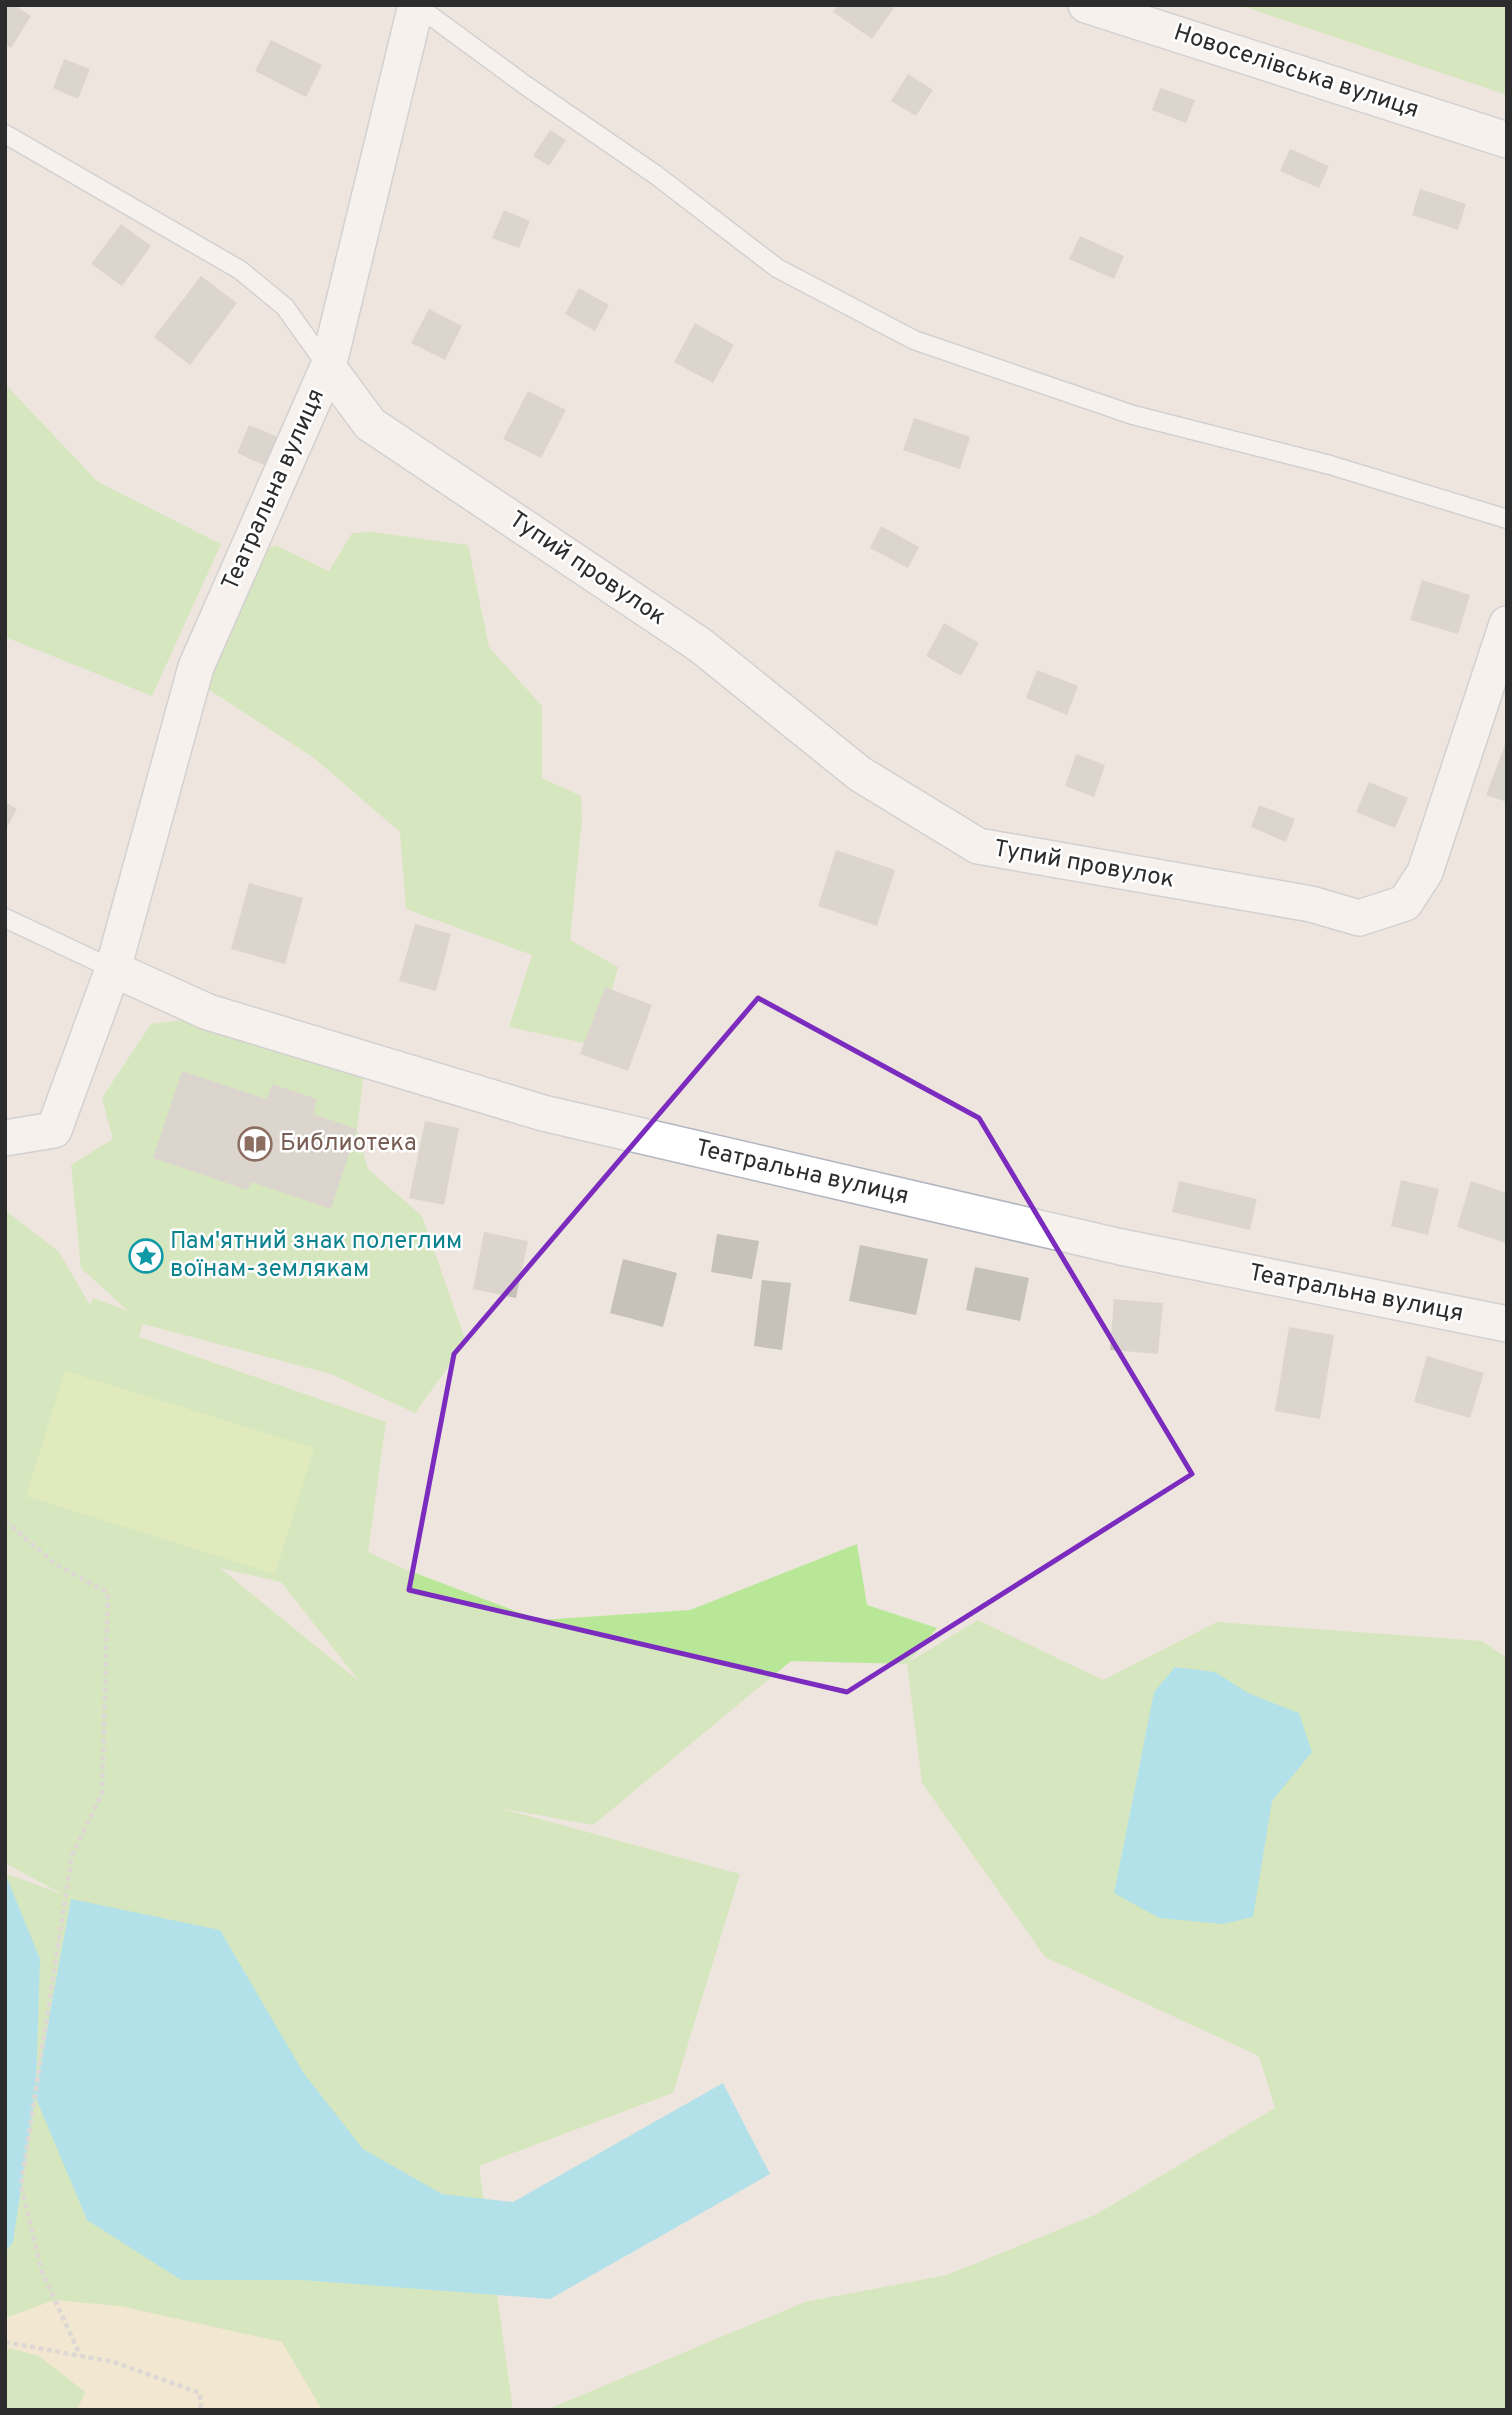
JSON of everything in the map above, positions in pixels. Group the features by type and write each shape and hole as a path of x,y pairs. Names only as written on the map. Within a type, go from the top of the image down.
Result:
{"street":[{"name":"Театральна вулиця","path":"5,1138 54,1130 113,969 196,667 328,367 416,5"},
{"name":"Новоселівська вулиця","path":"1086,5 1507,139"},
{"name":"Тупий провулок","path":"328,367 370,424 700,645 860,774 978,846 1311,904 1359,918 1405,903 1425,872 1496,695 1507,624"},
{"name":"Театральна вулиця","path":"113,969 208,1012 543,1113 1121,1247 1507,1324"}],"lane":[{"path":"416,5 525,85 656,175 777,268 914,340 1133,415 1330,465 1507,519"},
{"path":"5,134 240,270 285,307 328,367"},
{"path":"5,918 113,969"}],"path":[{"path":"5,1521 57,1565 108,1593 102,1794 72,1855 22,2186 42,2272 80,2355"},
{"path":"5,2342 114,2361 200,2393 201,2410"}],"highlighted area":[{"path":"758,998 979,1118 1192,1474 847,1692 409,1590 454,1354"}],"green space":[{"path":"1239,5 1507,5 1507,95 1248,8"},
{"path":"5,384 98,482 221,544 152,696 5,637"},
{"path":"371,532 468,545 489,647 542,706 542,778 581,796 582,818 570,940 618,967 598,1046 509,1027 532,955 406,909 400,832 314,758 205,687 257,556 275,545 329,571 352,533"},
{"path":"191,1019 364,1072 357,1129 368,1169 422,1216 466,1342 415,1413 331,1374 143,1324 139,1337 386,1422 368,1552 405,1569 539,1620 690,1610 857,1544 867,1605 937,1628 909,1662 978,1620 1103,1680 1217,1622 1482,1641 1507,1658 1507,2410 546,2410 805,2302 947,2275 1097,2214 1275,2108 1259,2056 1045,1957 922,1783 907,1664 791,1661 593,1825 500,1808 740,1874 673,2093 479,2166 513,2410 5,2410 5,2224 21,2186 5,1873 64,1895 5,1863 5,1210 59,1252 90,1305 93,1298 128,1311 81,1268 71,1165 113,1139 102,1098 151,1024","holes":["220,1568 281,1582 360,1682"]},
{"path":"65,1371 314,1448 275,1574 26,1496"}],"sand":[{"path":"54,2300 120,2306 282,2342 322,2410 77,2410 85,2392 39,2356 5,2347 5,2318"}],"water":[{"path":"1175,1667 1215,1672 1248,1693 1299,1713 1312,1752 1272,1801 1253,1917 1223,1924 1159,1918 1114,1893 1154,1692"},
{"path":"5,1873 40,1959 36,2088 71,1899 220,1930 303,2072 363,2149 442,2194 513,2202 723,2083 770,2174 550,2299 302,2280 181,2280 87,2220 35,2096 13,2242 5,2252"}],"building":[{"path":"5,5 14,5 31,16 11,48 5,44"},
{"path":"838,5 896,5 872,39 833,12"},
{"path":"271,40 322,65 306,97 255,71"},
{"path":"64,59 90,69 78,99 53,88"},
{"path":"908,74 933,90 916,116 891,101"},
{"path":"1160,88 1195,100 1186,123 1152,110"},
{"path":"550,130 566,140 549,166 533,156"},
{"path":"1290,149 1329,166 1319,188 1280,171"},
{"path":"1420,189 1466,204 1458,230 1412,215"},
{"path":"504,210 530,221 519,248 492,238"},
{"path":"121,224 151,246 122,286 91,264"},
{"path":"1080,236 1124,256 1114,279 1069,259"},
{"path":"201,276 237,303 190,365 154,337"},
{"path":"579,288 609,305 595,331 565,314"},
{"path":"429,309 462,326 445,360 411,343"},
{"path":"695,323 734,345 713,383 674,362"},
{"path":"528,391 566,410 541,458 503,439"},
{"path":"914,418 970,437 960,469 903,450"},
{"path":"249,425 278,437 266,466 237,453"},
{"path":"881,526 919,547 908,568 870,548"},
{"path":"1422,580 1470,595 1458,634 1410,620"},
{"path":"944,623 979,643 961,676 926,656"},
{"path":"1037,670 1078,686 1067,715 1026,698"},
{"path":"1507,739 1507,802 1486,795"},
{"path":"1076,754 1105,765 1094,797 1065,786"},
{"path":"1369,782 1408,798 1395,828 1356,812"},
{"path":"5,802 17,809 5,831"},
{"path":"1259,805 1295,819 1286,842 1251,827"},
{"path":"836,850 895,870 877,926 818,906"},
{"path":"249,883 303,898 285,964 231,949"},
{"path":"415,924 451,934 436,991 399,981"},
{"path":"605,987 652,1005 628,1071 580,1054"},
{"name":"Библиотека","path":"182,1071 267,1099 272,1084 317,1099 313,1114 357,1129 331,1209 252,1182 247,1190 153,1158"},
{"path":"425,1121 459,1128 444,1205 409,1198"},
{"path":"1401,1180 1439,1189 1428,1235 1391,1226"},
{"path":"1179,1181 1257,1199 1250,1230 1172,1212"},
{"path":"1471,1181 1507,1193 1506,1243 1457,1227"},
{"path":"484,1232 528,1241 516,1298 473,1289"},
{"path":"717,1234 759,1241 752,1279 711,1272"},
{"path":"860,1245 928,1259 916,1315 849,1301"},
{"path":"623,1259 677,1273 663,1327 610,1313"},
{"path":"975,1267 1029,1278 1020,1321 966,1310"},
{"path":"762,1280 791,1283 782,1350 754,1346"},
{"path":"1114,1299 1163,1303 1158,1354 1110,1350"},
{"path":"1289,1327 1334,1335 1320,1419 1275,1411"},
{"path":"1427,1356 1484,1373 1470,1418 1414,1402"}],"place":[{"name":"Библиотека","path":"255,1144"},
{"name":"Пам'ятний знак полеглим воїнам-землякам","path":"146,1256"}]}
